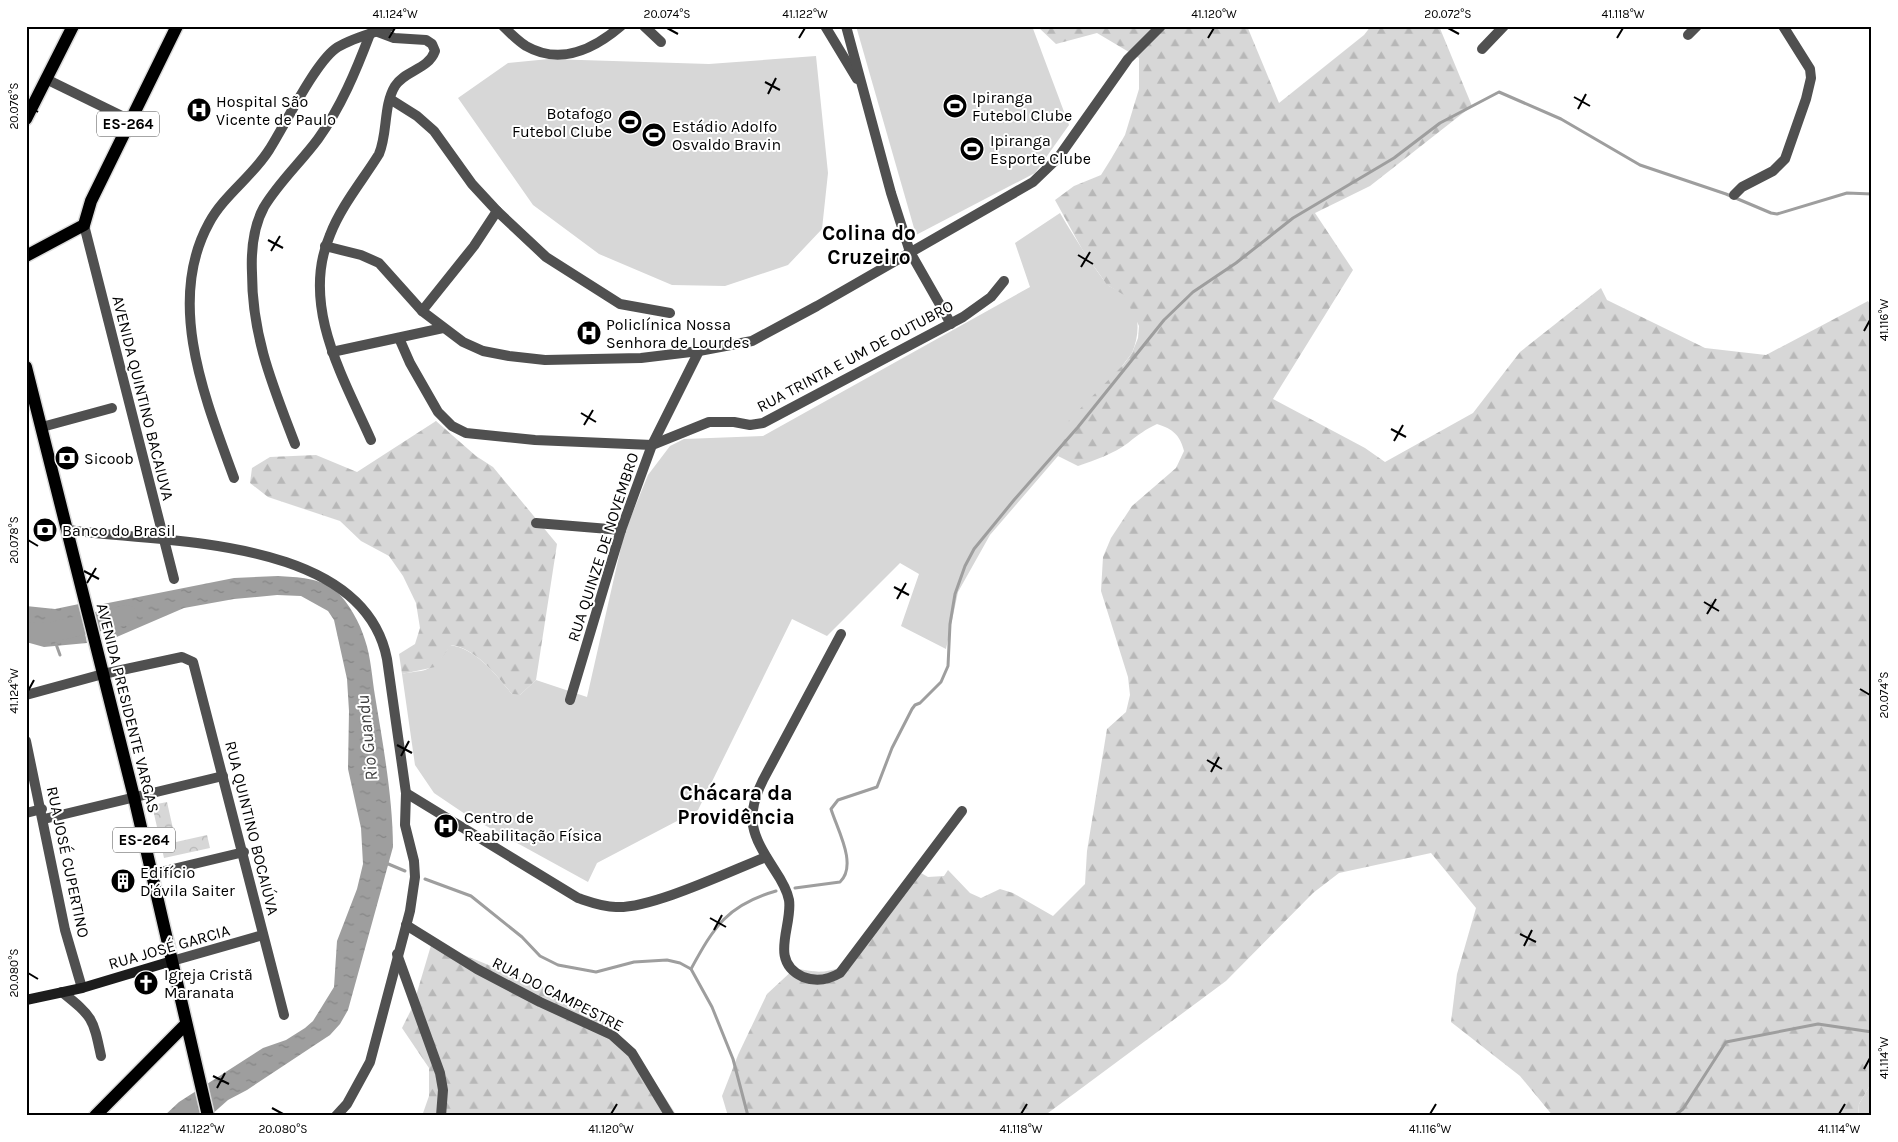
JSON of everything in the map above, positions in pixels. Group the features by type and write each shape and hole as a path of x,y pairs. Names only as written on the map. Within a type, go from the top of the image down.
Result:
{"main road":[{"path":"26,119 73,26"},
{"name":"ES-264","path":"84,225 91,201 177,26"},
{"path":"26,256 84,225"},
{"name":"AVENIDA PRESIDENTE VARGAS","path":"26,367 134,797 208,1116"},
{"name":"RUA JOSÉ GARCIA","path":"26,1000 82,988 172,961"},
{"path":"95,1116 186,1024"}],"street":[{"path":"234,478 214,422 194,352 191,285 198,243 209,222 224,201 267,153 327,57 345,44 390,26"},
{"path":"503,26 525,45 543,53 581,52 594,47 621,26"},
{"path":"644,26 661,42"},
{"path":"825,26 864,90"},
{"path":"846,26 891,193 910,252 951,324"},
{"path":"325,246 361,255 379,263 422,311 462,342 484,351 545,360 641,358 699,352 752,341 1034,182 1058,158 1128,59 1161,26"},
{"path":"1482,49 1504,26"},
{"path":"1688,35 1698,26"},
{"path":"1734,196 1742,187 1773,171 1785,159 1806,99 1811,78 1810,69 1783,26"},
{"path":"371,440 332,352 321,311 319,283 325,246 337,220 380,154 384,144 390,99 395,86 402,78 428,62 435,51 432,44 426,40 394,38 374,33"},
{"path":"295,444 265,366 255,323 252,251 255,230 258,220 271,197 330,122 343,100 374,33"},
{"path":"46,79 130,120"},
{"path":"390,99 434,131 472,184 497,212 546,257 612,300 627,306 670,313"},
{"path":"422,311 474,246 497,212"},
{"name":"AVENIDA QUINTINO BACAIUVA","path":"84,225 174,579"},
{"name":"RUA TRINTA E UM DE OUTUBRO","path":"652,445 710,422 734,422 750,425 763,423 951,324 991,297 1004,281"},
{"path":"332,352 443,328"},
{"path":"399,338 410,363 438,412 452,426 466,433 535,440 652,445"},
{"name":"RUA QUINZE DE NOVEMBRO","path":"570,700 621,530 652,445 699,352"},
{"path":"42,426 112,408"},
{"path":"536,523 621,530"},
{"path":"68,530 164,539 280,559 328,581 366,610 376,624 383,641 406,793 405,825 414,861 415,877 406,925 370,1062 347,1104 336,1116"},
{"path":"841,634 754,798 751,821 766,857 782,882 789,899 784,945 785,958 801,976 820,980 831,978 840,973 962,811"},
{"name":"RUA QUINTINO BOCAIÚVA","path":"103,674 182,657 191,659 195,666 284,1014"},
{"path":"26,695 103,674"},
{"name":"RUA JOSÉ CUPERTINO","path":"26,741 43,814 66,930 82,988"},
{"path":"26,813 43,814 134,797 223,776"},
{"path":"406,793 578,898 603,906 616,908 658,899 766,857"},
{"path":"152,874 244,852"},
{"name":"RUA DO CAMPESTRE","path":"406,925 477,969 547,1005 612,1035 632,1053 670,1116"},
{"name":"RUA JOSÉ GARCIA","path":"172,961 263,935"},
{"path":"397,954 440,1073 443,1090 441,1116"},
{"path":"62,992 88,1014 94,1024 101,1056"}],"green space":[{"name":"Ipiranga Esporte Clube","path":"856,26 1032,26 1069,125 1035,173 916,235"},
{"path":"1037,26 1247,26 1279,103 1364,35 1371,26 1439,26 1472,106 1370,186 1315,213 1353,270 1273,399 1365,448 1385,462 1473,413 1520,352 1601,288 1607,300 1705,348 1766,355 1868,301 1872,308 1872,1082 1859,1104 1858,1116 1553,1116 1520,1076 1451,1022 1457,974 1476,908 1431,853 1339,873 1313,893 1226,981 1044,1116 728,1116 722,1096 738,1055 767,994 795,968 818,972 841,967 914,869 928,877 944,876 948,870 970,893 981,898 1000,889 1013,893 1053,916 1085,884 1087,851 1107,729 1126,712 1130,695 1128,677 1101,591 1103,557 1111,538 1132,506 1176,468 1184,451 1175,433 1157,424 1116,450 1078,466 1058,456 1069,420 1124,364 1132,353 1138,338 1139,326 1124,295 1107,285 1082,249 1055,200 1074,186 1101,175 1111,159 1125,135 1139,89 1139,58 1097,33 1056,44"},
{"name":"Estádio Adolfo Osvaldo Bravin","path":"816,56 828,173 822,229 788,265 725,286 672,285 599,254 533,205 458,98 508,63 549,59 709,64"},
{"path":"1060,213 1105,282 1122,293 1134,308 1137,338 1132,353 1063,444 1058,456 990,535 958,592 946,649 901,626 919,574 900,563 827,636 792,619 698,810 597,863 588,882 468,816 434,793 415,765 402,674 430,668 442,657 450,645 460,647 477,657 512,694 520,695 536,680 587,697 624,534 648,475 670,446 684,439 763,436 1030,287 1015,243"},
{"path":"436,421 476,456 493,467 557,544 536,680 520,695 512,694 493,671 478,657 460,647 451,645 435,667 402,674 399,654 415,644 420,628 416,603 403,576 389,556 361,541 340,521 268,497 250,483 252,468 270,457 316,455 357,472"},
{"path":"167,802 176,842 207,835 210,848 164,858 152,805"},
{"path":"432,942 557,993 585,1008 611,1026 636,1053 677,1116 422,1116 429,1096 429,1068 402,1028 413,1006"},
{"path":"1872,1082 1872,1116 1858,1116 1859,1104"}],"water":[{"path":"278,576 308,579 330,587 345,601 360,627 369,653 384,752 393,829 393,847 348,1010 340,1024 330,1035 247,1090 228,1100 210,1116 164,1116 179,1102 263,1048 286,1040 305,1028 313,1021 334,987 337,941 357,889 363,864 361,828 348,769 349,711 347,679 334,620 328,611 301,596 277,595 234,599 184,608 105,642 98,605 234,578"},
{"path":"79,604 87,643 44,647 26,642 26,606 55,609"}],"waterway":[{"path":"795,888 840,882 845,875 847,857 831,809 838,800 877,787 892,748 912,709 941,682 948,666 950,624 955,594 965,566 974,549 1078,427 1164,320 1193,292 1236,263 1293,218 1394,158 1440,123 1499,92 1561,119 1640,165 1726,194 1771,213 1777,214 1847,193 1872,194"},
{"name":"Rio Guandu","path":"26,633 52,632 127,615"},
{"path":"56,644 60,655"},
{"path":"386,863 405,871"},
{"path":"425,879 471,896 522,937 540,956 558,965 596,972 634,962 667,960 680,963 691,969 712,1007 733,1059 748,1116"},
{"path":"691,969 707,941 724,920 745,903 776,891"},
{"path":"1674,1116 1683,1109 1726,1042 1818,1024 1872,1032"}],"place":[{"name":"Ipiranga Futebol Clube","path":"955,106"},
{"name":"Hospital São Vicente de Paulo","path":"199,110"},
{"name":"Botafogo Futebol Clube","path":"630,122"},
{"name":"Estádio Adolfo Osvaldo Bravin","path":"654,135"},
{"name":"Ipiranga Esporte Clube","path":"972,149"},
{"name":"Policlínica Nossa Senhora de Lourdes","path":"589,333"},
{"name":"Sicoob","path":"67,458"},
{"name":"Banco do Brasil","path":"45,530"},
{"name":"Centro de Reabilitação Física","path":"446,826"},
{"name":"Edifício D'ávila Saiter","path":"123,881"},
{"name":"Igreja Cristã Maranata","path":"146,983"}],"district":[{"name":"Colina do Cruzeiro","path":"869,245"},
{"name":"Chácara da Providência","path":"736,805"}]}
